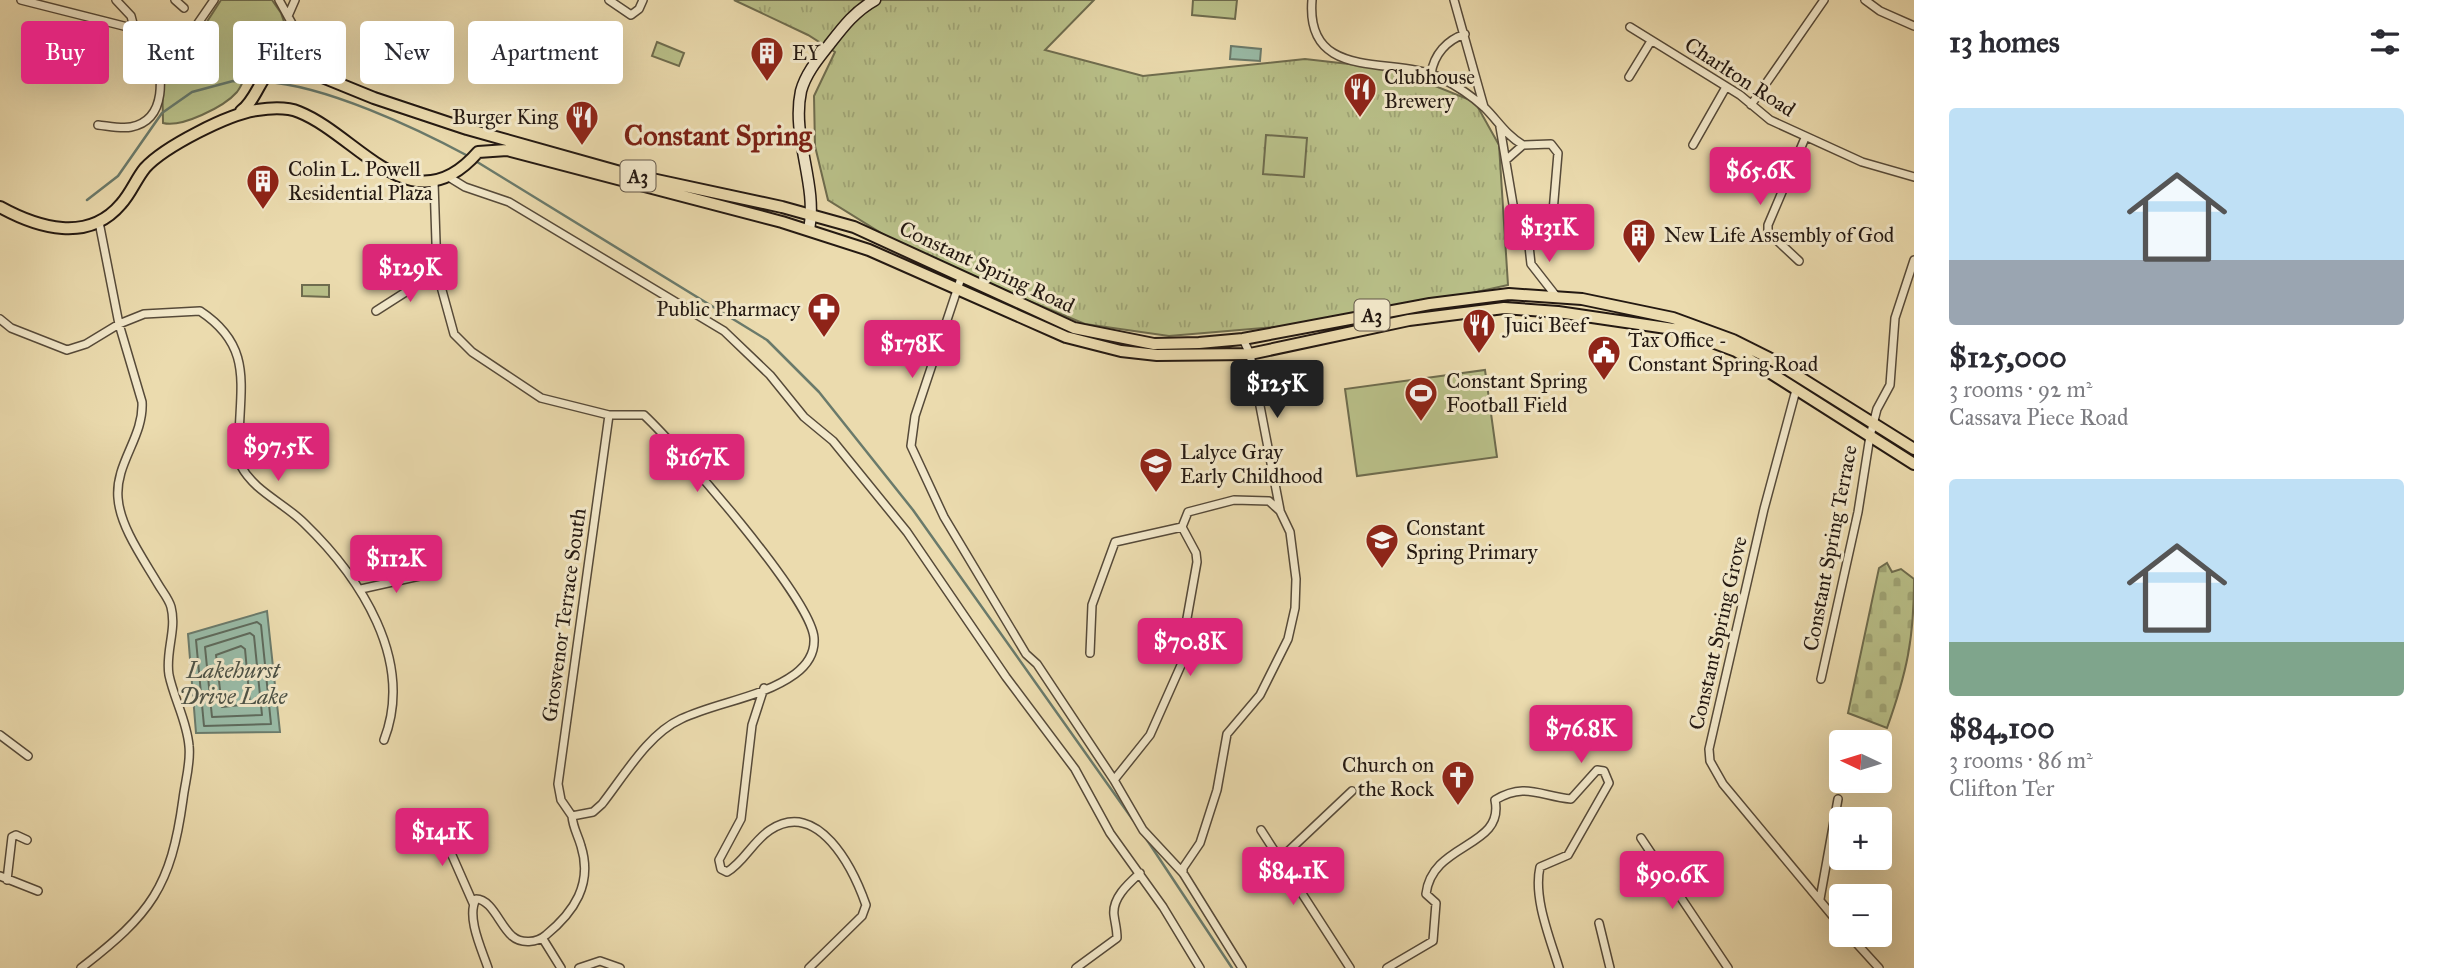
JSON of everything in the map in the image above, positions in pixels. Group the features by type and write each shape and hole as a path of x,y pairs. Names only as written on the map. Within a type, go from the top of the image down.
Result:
{"main road":[{"path":"809,230 812,215 801,123 801,92 807,75 842,28 875,0"},
{"path":"224,122 249,106 262,84"},
{"name":"Constant Spring Road","path":"339,84 467,129 624,173 854,227 1066,337 1121,351 1157,355 1250,354 1409,320 1504,308 1536,309 1680,330 1736,351 1914,464"},
{"path":"258,91 272,104 310,118 392,174 417,181 434,182 447,176 476,154 473,138 374,98"},
{"path":"0,207 44,228 78,228 99,222 123,202 144,170 158,155 224,122 255,110 292,110"},
{"name":"Constant Spring Road","path":"476,154 508,150 809,230 1074,328 1154,344 1244,339 1430,304 1509,294 1556,296 1649,312 1705,328 1769,358 1914,449"}],"street":[{"path":"21,0 123,28"},
{"path":"116,0 132,21"},
{"path":"175,0 184,8"},
{"path":"200,21 214,0"},
{"path":"279,0 291,21"},
{"path":"288,16 295,0"},
{"path":"609,0 631,15 639,9 643,0"},
{"path":"1312,0 1311,16 1322,42 1341,59 1431,74 1484,107 1499,127 1523,145 1551,144 1558,153 1553,212 1543,231 1528,237"},
{"path":"1454,0 1484,107"},
{"path":"1751,105 1824,0"},
{"path":"1865,0 1880,11 1914,26"},
{"name":"Charlton Road","path":"1630,27 1726,87 1770,120 1862,162 1914,177"},
{"path":"1431,74 1433,63 1449,41 1465,34"},
{"path":"1629,77 1651,41"},
{"path":"99,125 131,127 152,113 161,90 160,84"},
{"path":"1693,145 1726,87"},
{"path":"1499,127 1512,213 1517,228 1528,237 1531,264 1556,296"},
{"path":"1799,261 1768,232 1768,225 1805,138"},
{"path":"1506,160 1523,145"},
{"path":"447,176 465,187 509,202 724,331 770,375 804,417 854,464 907,533 1006,677 1069,761 1093,797 1110,833 1140,873 1200,968"},
{"path":"434,182 437,272 454,334 472,352 541,398 609,415 644,415 693,467 781,573 814,635 810,658 794,674 680,719 659,733 602,804 593,812 572,816"},
{"path":"81,968 132,925 156,898 170,868 177,841 190,748 184,715 168,667 173,633 171,606 130,533 118,501 118,474 143,415 139,390 119,324 99,222"},
{"name":"Constant Spring Terrace","path":"1821,679 1858,512 1870,436 1890,385 1895,318 1914,260"},
{"path":"376,311 383,304 437,272"},
{"path":"958,283 915,416 911,446 944,517 1026,653 1037,664 1114,780 1143,830 1183,873 1242,968"},
{"path":"0,319 11,328 67,350 86,344 119,324 144,314 200,311 231,339 239,359 243,392 239,463 251,482 303,522 361,590 391,664 395,687 393,718 384,740"},
{"path":"1183,873 1182,868 1200,843 1217,790 1227,734 1260,695 1288,639 1296,608 1296,579 1290,532 1280,511 1250,354 1244,339"},
{"name":"Constant Spring Grove","path":"1796,390 1764,509 1709,749 1710,761 1723,784 1829,911"},
{"name":"Grosvenor Terrace South","path":"543,939 565,919 578,902 585,881 582,848 573,828 572,816 561,800 558,784 609,415"},
{"path":"1182,527 1188,512 1250,498 1269,501 1280,511"},
{"path":"1114,780 1150,735 1182,663 1184,635 1198,562 1182,527"},
{"path":"1090,653 1092,605 1115,542 1182,527"},
{"path":"361,590 424,575"},
{"path":"764,688 752,725 741,819 719,860 721,869 727,872 759,839 782,824 795,821 816,828 831,838 866,905 862,916 809,968"},
{"path":"0,735 28,756"},
{"path":"1387,968 1433,941 1436,903 1426,894 1427,878 1453,853 1492,828 1498,814 1495,800 1509,792 1539,790 1571,799 1597,770 1604,771 1609,783 1577,843 1568,855 1540,867 1539,889 1559,968"},
{"path":"1280,859 1352,791"},
{"path":"1820,899 1838,799"},
{"path":"443,822 452,853 473,902 475,927 488,968"},
{"path":"1261,830 1350,968"},
{"path":"27,840 16,835 12,837 4,878 37,891"},
{"path":"1641,838 1728,968"},
{"path":"1076,968 1117,938 1113,914 1116,902 1123,889 1140,873"},
{"path":"473,902 476,899 485,901 514,939 526,942 543,939 561,968"},
{"path":"1598,923 1610,968"},
{"path":"1858,947 1879,968"},
{"path":"579,968 600,961 620,968"}],"green space":[{"path":"221,0 272,0 284,21 233,21 233,84 242,84 237,92 202,115 171,124 163,123 162,84 219,84 219,21 207,21"},
{"path":"734,0 1094,0 1045,50 1143,76 1305,59 1393,69 1475,102 1499,145 1508,285 1323,323 1169,336 1085,324 915,254 828,200 815,146 814,96 835,52 808,35"},
{"path":"1193,0 1237,0 1235,19 1192,15"},
{"path":"657,42 684,53 679,66 652,56"},
{"path":"1266,135 1307,138 1304,177 1263,174"},
{"path":"302,285 329,285 329,297 302,296"},
{"name":"Constant Spring Football Field","path":"1485,370 1497,457 1357,476 1345,389"},
{"path":"1887,563 1892,572 1901,569 1914,579 1913,620 1908,655 1887,728 1848,713 1879,568"}],"water":[{"path":"1231,46 1261,49 1260,61 1230,59"},
{"name":"Lakehurst Drive Lake","path":"267,611 280,732 196,733 188,634"}],"waterway":[{"path":"87,200 118,176 162,113 192,92 233,81"},
{"path":"281,84 341,99 423,133 468,156"},
{"path":"474,160 767,340 819,392 913,510 1133,820"},
{"path":"1145,837 1232,968"}],"place":[{"name":"EY","path":"767,83"},
{"name":"Clubhouse Brewery","path":"1360,119"},
{"name":"Burger King","path":"582,147"},
{"name":"Colin L. Powell Residential Plaza","path":"263,211"},
{"name":"New Life Assembly of God","path":"1639,265"},
{"name":"Public Pharmacy","path":"824,339"},
{"name":"Juici Beef","path":"1479,355"},
{"name":"Tax Office - Constant Spring Road","path":"1604,382"},
{"name":"Constant Spring Football Field","path":"1421,423"},
{"name":"Lalyce Gray Early Childhood","path":"1156,494"},
{"name":"Constant Spring Primary","path":"1382,570"},
{"name":"Church on the Rock","path":"1458,807"}],"district":[{"name":"Constant Spring","path":"718,135"}]}
